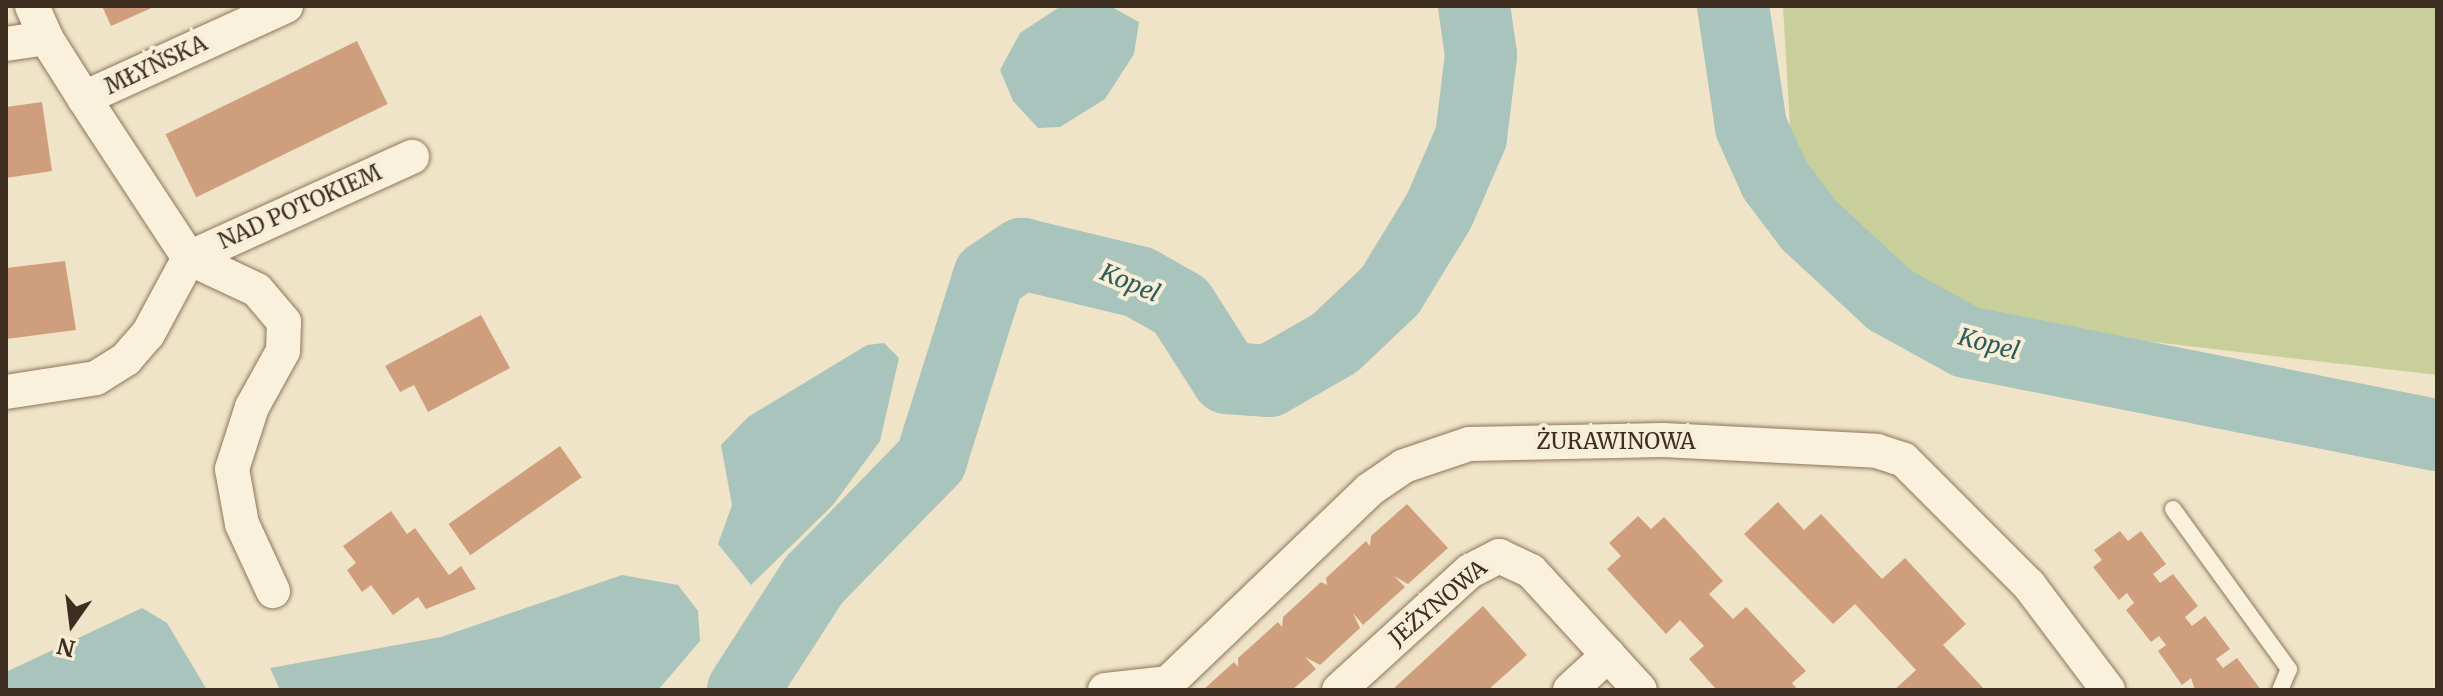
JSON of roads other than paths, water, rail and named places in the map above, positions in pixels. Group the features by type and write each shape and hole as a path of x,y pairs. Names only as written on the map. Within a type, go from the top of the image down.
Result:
{"street":[{"name":"MŁYŃSKA","path":"32,6 46,38 84,98 286,6"},
{"path":"6,44 46,38"},
{"path":"84,98 189,258 257,290 284,322 283,351 252,407 232,469 242,524 273,591"},
{"name":"NAD POTOKIEM","path":"189,258 412,157"},
{"path":"6,392 96,378 126,359 148,334 189,258"},
{"name":"ŻURAWINOWA","path":"1105,690 1168,683 1369,490 1404,466 1469,444 1663,440 1877,451 1904,460 2029,585 2108,690"},
{"name":"JEŻYNOWA","path":"1339,690 1470,571 1499,556 1531,571 1640,690"},
{"path":"1570,690 1608,655"}],"lane":[{"path":"2173,509 2289,669 2280,690"}],"water":[{"path":"1061,6 1110,6 1139,22 1134,54 1105,99 1060,127 1038,128 1013,101 1000,70 1020,33"},
{"path":"884,343 899,358 880,441 833,505 751,585 718,544 732,505 721,445 748,417 867,345"},
{"path":"622,575 678,585 698,611 700,641 658,690 280,690 270,668 441,637"},
{"path":"142,608 167,623 207,690 6,690 6,672"}],"waterway":[{"name":"Kopel","path":"743,690 814,580 931,460 989,276 1022,254 1139,282 1181,306 1227,378 1269,381 1335,343 1390,291 1439,211 1471,137 1481,55 1474,6"},
{"name":"Kopel","path":"1733,6 1751,127 1775,180 1809,225 1890,300 1966,342 2437,435"}]}
